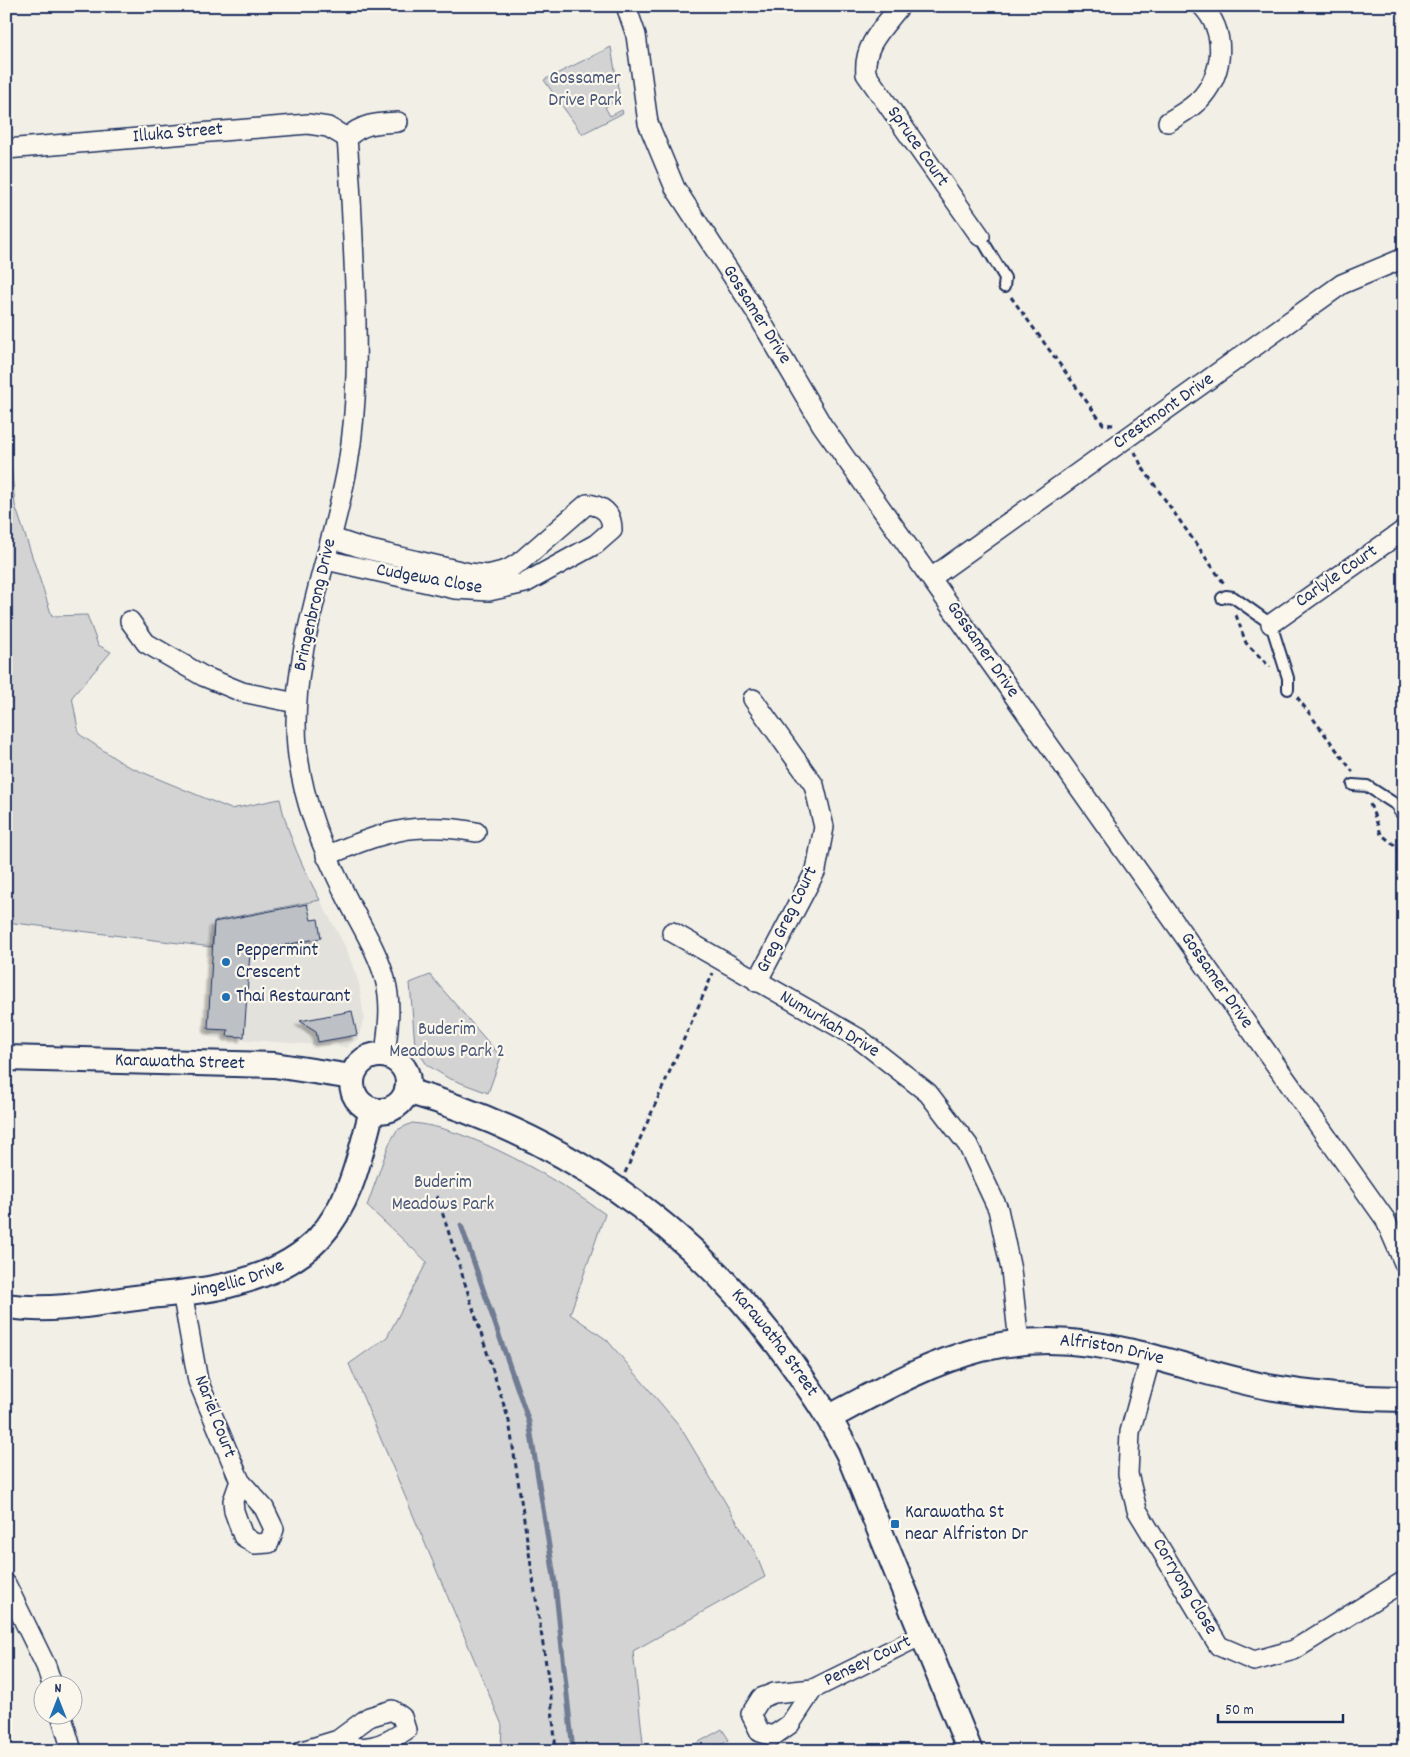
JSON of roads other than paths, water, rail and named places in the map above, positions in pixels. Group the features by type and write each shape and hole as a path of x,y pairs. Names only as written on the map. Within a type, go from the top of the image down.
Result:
{"street":[{"name":"Gossamer Drive","path":"626,6 636,35 648,123 675,188 754,309 822,425 1385,1218 1404,1263"},
{"name":"Spruce Court","path":"900,6 870,45 865,62 866,74 980,236"},
{"path":"1168,122 1201,98 1217,72 1220,47 1218,34 1212,20 1202,6"},
{"path":"348,138 356,129 371,124 398,122"},
{"name":"Illuka Street","path":"6,149 308,124 328,127 348,138"},
{"name":"Bringenbrong Drive","path":"348,138 352,191 358,366 356,407 351,445 332,538 300,664 296,703 297,748 303,786 312,820 326,856 375,949 386,981 390,1018 385,1055"},
{"name":"Crestmont Drive","path":"931,578 1342,284 1404,258"},
{"name":"Cudgewa Close","path":"326,560 455,589 490,592 525,583 596,544 612,530 612,520 607,511 597,505 587,504 520,562 507,570 488,574 450,569 362,548 332,538"},
{"name":"Carlyle Court","path":"1271,624 1404,530"},
{"path":"130,621 146,643 202,676 242,692 296,703"},
{"name":"Greg Greg Court","path":"753,698 814,785 824,827 816,870 757,982"},
{"path":"326,856 376,836 406,828 435,826 476,832"},
{"name":"Numurkah Drive","path":"672,932 858,1038 928,1093 968,1145 998,1209 1011,1270 1019,1343"},
{"path":"385,1055 402,1064 409,1082 407,1092 397,1105 390,1110 372,1110 365,1106 354,1094 352,1077 355,1069 368,1057 385,1055"},
{"name":"Karawatha Street","path":"6,1058 274,1065 352,1077"},
{"name":"Karawatha Street","path":"407,1092 456,1106 518,1131 586,1168 646,1210 712,1266 765,1326 830,1417 848,1453 970,1751"},
{"name":"Jingellic Drive","path":"6,1306 70,1307 182,1292 235,1283 276,1269 298,1256 318,1239 346,1199 372,1110"},
{"name":"Nariel Court","path":"182,1292 198,1381 240,1481"},
{"name":"Alfriston Drive","path":"830,1417 926,1367 984,1349 1019,1343 1089,1343 1151,1356 1267,1387 1365,1399 1404,1399"},
{"name":"Corryong Close","path":"1151,1356 1130,1432 1128,1474 1137,1510 1219,1646 1254,1661 1294,1650 1404,1581"},
{"path":"6,1584 49,1674"},
{"name":"Pensey Court","path":"813,1689 922,1635"},
{"path":"64,1724 72,1751"},
{"path":"302,1751 338,1740"}],"lane":[{"name":"Spruce Court","path":"980,236 1005,278 1004,287"},
{"path":"1222,598 1233,597 1271,624 1288,678 1288,688"},
{"path":"1353,785 1367,786 1404,810"}],"waterway":[{"path":"461,1225 529,1422 555,1583 573,1751"}],"place":[{"name":"Peppermint Crescent","path":"226,962"},
{"name":"Thai Restaurant","path":"226,997"},
{"name":"Karawatha St near Alfriston Dr","path":"895,1524"}],"park label":[{"name":"Gossamer Drive Park","path":"585,90"},
{"name":"Buderim Meadows Park 2","path":"447,1041"},
{"name":"Buderim Meadows Park","path":"443,1194"}]}
